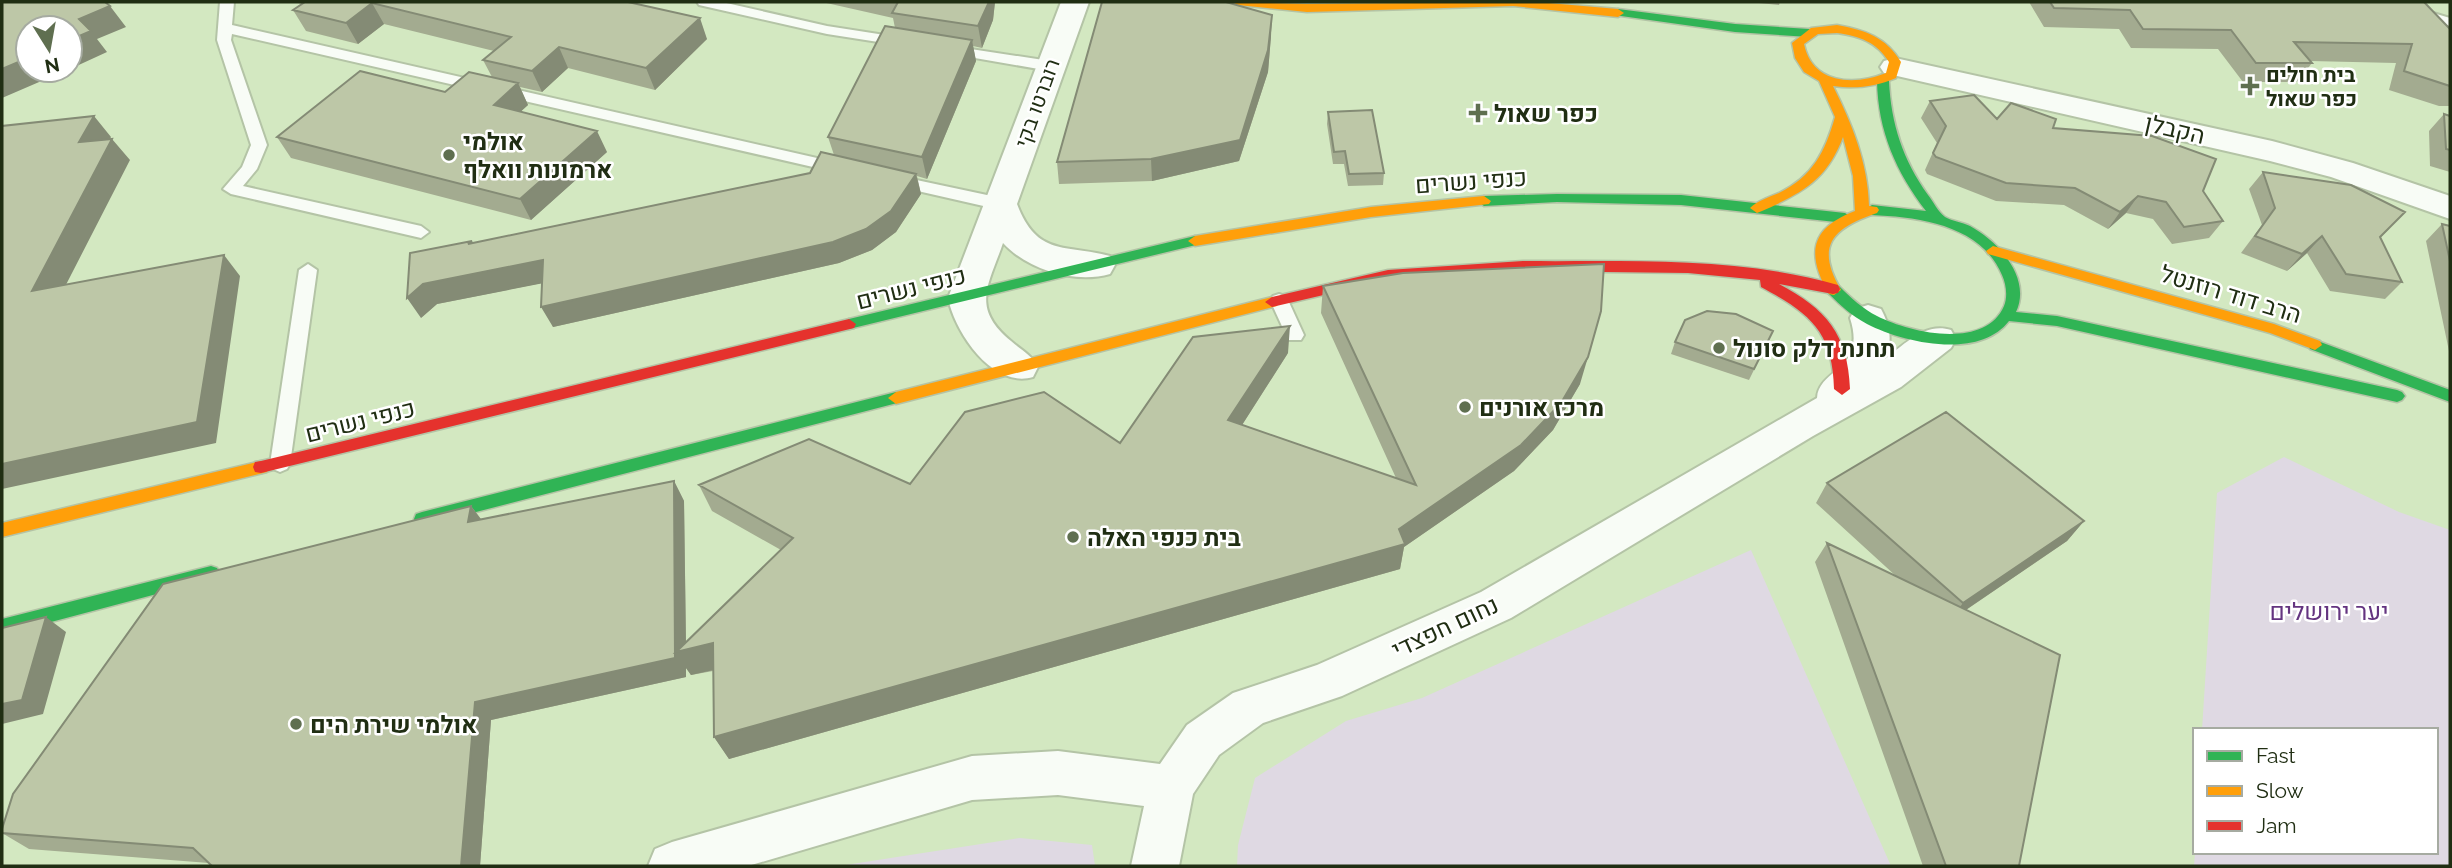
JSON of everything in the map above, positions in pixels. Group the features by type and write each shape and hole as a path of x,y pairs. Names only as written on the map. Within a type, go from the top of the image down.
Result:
{"street":[{"name":"רוברטו בקי","path":"966,298 1075,2"},
{"path":"1238,2 1294,8 1349,9 1511,3 1564,7 1710,27 1812,32 1845,30 1868,36"},
{"path":"1801,61 1797,52 1798,43 1812,32 1822,15"},
{"path":"1856,18 1868,36 1891,53 1881,106 1888,136 1901,165 1939,219"},
{"path":"1710,27 1778,50 1801,61 1823,78 1855,85 1889,74"},
{"name":"הקבלן","path":"1889,74 2272,151 2342,170 2450,208"},
{"path":"1823,78 1841,117 1860,176 1862,212"},
{"path":"1757,208 1795,190 1828,164 1835,151 1841,117"},
{"name":"כנפי נשרים","path":"2,530 1098,265 1283,223 1377,210 1532,199 1613,198 1681,200 1845,218"},
{"path":"1001,204 1012,233 1030,249 1060,261 1098,265"},
{"path":"1904,211 1939,219 1969,233 1993,251 2012,282 2014,300 2007,316 1982,334 1938,339 1904,333 1868,318 1848,304 1833,289 1823,273 1819,250 1829,230 1845,218 1862,212 1904,211"},
{"name":"הרב דוד רוזנטל","path":"1993,251 2274,329 2450,396"},
{"path":"404,524 1279,300 1386,276 1434,270 1587,265 1724,269 1833,289"},
{"path":"1724,269 1748,275 1781,290 1821,320 1837,340 1843,358 1842,390"},
{"path":"966,298 968,312 982,336 1020,366"},
{"path":"2007,316 2057,321 2122,334 2450,409"},
{"name":"נחום חפצדי","path":"1799,426 1842,390 1870,357 1874,337 1868,318"},
{"name":"נחום חפצדי","path":"1155,866 1171,787 1203,740 1249,707 1326,682 1496,605 1799,426 1888,377 1938,339"},
{"path":"2,627 229,569"},
{"path":"672,866 972,778 1058,772 1171,787"}],"lane":[{"path":"227,2 224,40 259,145 249,169 231,189 421,232"},
{"path":"704,2 827,30 1050,66"},
{"path":"2382,2 2450,22"},
{"path":"225,28 851,170"},
{"path":"878,176 1001,204"},
{"path":"280,464 308,270"},
{"path":"1279,300 1295,335"}],"green space":[{"name":"יער ירושלים","path":"2284,457 2399,512 2450,530 2450,866 2194,866 2195,854 2438,854 2438,728 2202,728 2217,493"},
{"path":"1751,550 1891,866 1237,866 1238,845 1255,778 1346,721 1422,698"},
{"path":"1020,838 1092,845 1095,866 839,866"}],"building":[{"path":"2,2 105,2 110,6 84,17 84,14 14,14 14,64 2,69"},
{"path":"305,2 628,2 700,18 646,68 559,47 532,71 483,60 511,37 372,3 346,23 293,10"},
{"path":"898,2 989,2 978,26 892,13"},
{"path":"1102,2 1226,2 1272,15 1268,50 1240,140 1151,159 1057,162"},
{"path":"2050,2 2424,2 2450,29 2450,86 2404,71 2412,44 2294,42 2312,63 2256,63 2231,30 2143,29 2130,10 2054,8"},
{"path":"84,24 91,31 84,34"},
{"path":"885,26 972,40 922,157 828,137"},
{"name":"אולמי ארמונות וואלף","path":"360,71 445,92 469,72 518,83 494,105 597,131 520,199 277,137"},
{"path":"1974,95 1997,119 2011,103 2056,119 2053,128 2152,136 2216,159 2203,191 2223,221 2184,227 2166,202 2138,196 2120,212 2075,188 2006,183 1936,157 1933,153 1946,126 1930,101"},
{"path":"1372,110 1384,173 1349,174 1345,151 1334,152 1328,112"},
{"path":"2444,114 2450,116 2450,150 2446,149"},
{"path":"94,116 79,142 112,139 32,291 224,255 197,422 2,464 2,126"},
{"path":"821,152 916,174 891,211 866,229 833,242 541,307 543,260 423,284 407,298 410,253 472,241 468,244 810,173"},
{"path":"2263,172 2351,185 2405,212 2380,237 2402,282 2346,274 2322,236 2302,254 2255,236 2275,208"},
{"path":"2442,224 2450,226 2450,261"},
{"name":"בית כנפי האלה","path":"1604,264 1601,311 1588,357 1561,403 1521,445 1399,529 1405,544 714,737 713,643 676,652 793,538 699,485 809,439 910,484 965,412 1044,392 1120,443 1193,337 1290,326 1228,420 1416,485 1323,286 1403,273"},
{"name":"תחנת דלק סונול","path":"1707,311 1736,314 1773,331 1754,369 1675,342 1685,320"},
{"path":"1946,412 2084,521 1963,603 1827,483"},
{"name":"אולמי שירת הים","path":"674,481 675,658 475,702 461,866 212,866 193,848 2,833 13,794 163,584 471,506 468,522"},
{"path":"1827,543 2060,655 2019,866 1946,866"},
{"path":"46,617 22,700 2,704 2,628"}],"traffic: fast":[{"path":"1618,13 1735,28 1809,33"},
{"path":"1883,81 1891,138 1906,171 1939,219"},
{"path":"1484,201 1557,198 1681,200 1845,218"},
{"path":"1834,290 1852,307 1872,320 1905,333 1924,337 1965,338 1983,334 1998,325 2009,311 2013,295 2009,275 1996,254 1982,241 1949,222 1910,213 1872,210"},
{"path":"849,324 1195,241"},
{"path":"2007,316 2057,321 2397,396"},
{"path":"2315,345 2450,396"},
{"path":"422,519 896,398"},
{"path":"2,627 211,573"}],"traffic: slow":[{"path":"1238,2 1307,8 1513,3 1618,13"},
{"path":"1837,29 1855,32 1878,42 1895,62 1892,75 1865,83 1849,84 1820,77 1808,69 1801,58 1798,43 1815,31 1837,29"},
{"path":"1823,77 1845,126 1856,159 1862,212"},
{"path":"1757,208 1789,193 1814,176 1831,152 1841,117"},
{"path":"1195,241 1371,212 1484,201"},
{"path":"1834,290 1821,261 1825,238 1844,222 1872,210"},
{"path":"1993,251 2274,329 2315,345"},
{"path":"896,398 1272,302"},
{"path":"2,530 261,467"}],"traffic: jam":[{"path":"1272,302 1388,275 1523,266 1688,268 1760,275 1833,289"},
{"path":"1766,283 1799,302 1823,324 1838,351 1842,389"},
{"path":"261,467 849,324"}],"place":[{"name":"בית חולים כפר שאול","path":"2250,86"},
{"name":"כפר שאול","path":"1478,113"},
{"name":"אולמי ארמונות וואלף","path":"449,155"},
{"name":"תחנת דלק סונול","path":"1719,348"},
{"name":"מרכז אורנים","path":"1465,407"},
{"name":"בית כנפי האלה","path":"1073,537"},
{"name":"אולמי שירת הים","path":"296,724"}]}
